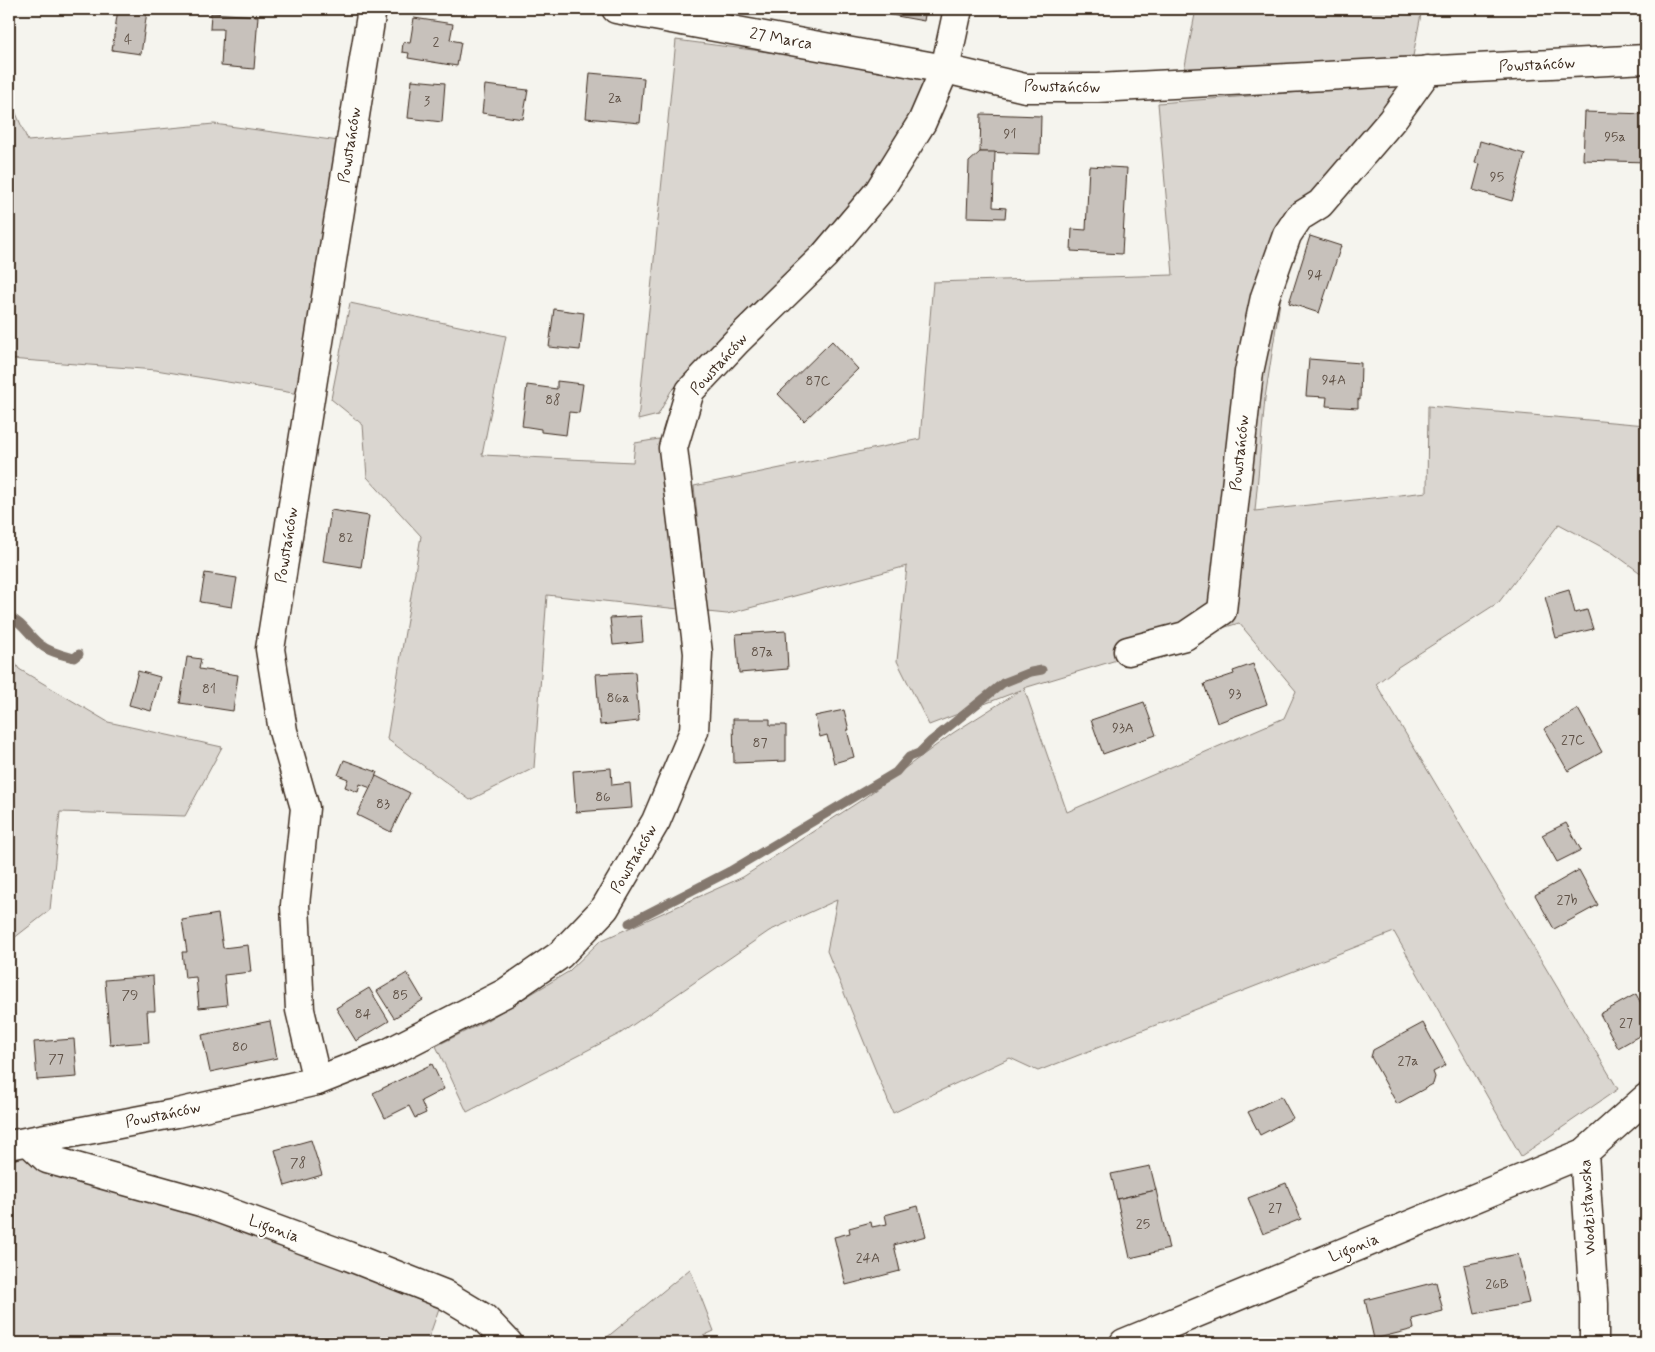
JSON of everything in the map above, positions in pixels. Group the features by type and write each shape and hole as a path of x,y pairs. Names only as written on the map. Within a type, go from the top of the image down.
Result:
{"street":[{"name":"Powstańców","path":"317,1080 300,1010 295,904 305,808 283,731 270,649 372,9"},
{"name":"27 Marca","path":"616,9 945,69"},
{"path":"945,69 958,9"},
{"name":"Powstańców","path":"19,1143 177,1113 317,1080 388,1053 504,993 560,955 605,908 656,821 694,731 698,653 673,448 690,391 737,341 824,256 879,191 922,122 945,69 1025,88 1097,88 1646,59"},
{"name":"Powstańców","path":"1128,651 1185,636 1222,611 1249,372 1265,297 1287,235 1299,217 1320,204 1379,136 1428,70"},
{"name":"Wodzisławska","path":"1594,1343 1594,1304 1584,1153 1646,1098"},
{"name":"Ligonia","path":"19,1143 47,1159 201,1202 348,1256 444,1294 484,1318 508,1343"},
{"name":"Ligonia","path":"1124,1343 1584,1153"}],"shaded area":[{"path":"1196,9 1422,9 1413,56 1183,76"},
{"path":"676,40 937,74 911,131 798,263 671,391 658,415 638,420"},
{"path":"1419,83 1287,257 1265,398 1255,511 1427,492 1428,406 1646,425 1646,577 1613,553 1559,524 1499,602 1398,667 1376,684 1618,1089 1521,1156 1394,932 1038,1071 1010,1058 893,1113 827,951 837,900 769,931 621,1033 467,1112 436,1046 484,1022 568,972 600,941 743,877 860,801 953,733 1021,690 929,725 897,661 907,566 727,614 707,612 694,486 920,439 933,282 1173,275 1158,103","holes":["1239,623 1296,691 1284,718 1067,812 1024,688"]},
{"path":"9,97 28,141 214,124 339,141 299,394 156,370 9,359"},
{"path":"350,303 506,336 482,455 633,462 635,443 659,439 679,609 547,595 534,768 470,800 387,739 421,536 367,477 363,425 331,399"},
{"path":"9,653 19,669 108,722 222,747 185,816 60,812 50,910 9,942"},
{"path":"9,1145 444,1294 427,1343 9,1343"},
{"path":"690,1269 714,1331 688,1343 600,1343"}],"building":[{"path":"118,9 147,11 141,54 112,50"},
{"path":"876,9 926,9 924,21 875,12"},
{"path":"211,13 258,16 254,69 221,66 223,29 210,29"},
{"path":"414,18 453,24 450,40 461,42 457,66 408,58 409,53 402,52 403,42 410,43"},
{"path":"590,73 644,78 640,123 586,118"},
{"path":"412,80 445,83 442,122 408,118"},
{"path":"485,85 528,90 523,119 482,113"},
{"path":"1585,112 1646,114 1646,162 1583,160"},
{"path":"981,114 1041,116 1040,154 980,152"},
{"path":"1480,141 1525,154 1512,201 1473,190 1480,164 1475,163"},
{"path":"980,152 995,152 993,207 1006,208 1005,218 967,217 969,162"},
{"path":"1089,166 1127,168 1122,254 1071,251 1072,229 1086,230"},
{"path":"1310,236 1341,246 1319,313 1289,303"},
{"path":"554,309 584,313 580,350 549,347"},
{"path":"832,341 858,369 804,421 778,394"},
{"path":"1309,359 1361,363 1358,408 1326,406 1327,397 1306,396"},
{"path":"557,381 583,384 579,413 569,412 566,435 541,432 541,429 522,426 527,385 557,389"},
{"path":"331,510 369,516 361,567 323,561"},
{"path":"205,573 237,578 232,607 200,602"},
{"path":"1569,590 1575,613 1587,610 1593,629 1556,638 1545,597"},
{"path":"641,616 643,642 613,645 610,618"},
{"path":"786,631 788,669 739,673 736,634"},
{"path":"187,657 201,659 199,669 238,675 233,711 180,703"},
{"path":"1253,664 1267,704 1217,723 1204,684 1234,674 1233,671"},
{"path":"138,671 160,677 151,711 129,705"},
{"path":"635,672 639,721 600,725 596,674"},
{"path":"1144,702 1156,735 1103,754 1091,720"},
{"path":"1578,709 1602,752 1568,771 1544,729"},
{"path":"844,710 854,757 834,763 827,735 820,737 815,716"},
{"path":"733,719 770,719 770,725 786,725 786,761 734,763"},
{"path":"344,760 377,772 371,788 360,784 358,792 345,787 348,779 338,775"},
{"path":"611,768 612,785 630,783 632,808 576,812 573,771"},
{"path":"376,776 410,793 391,832 357,815"},
{"path":"1566,823 1581,850 1557,862 1542,835"},
{"path":"1579,870 1598,905 1554,929 1535,895"},
{"path":"218,914 223,948 248,945 251,972 224,975 227,1005 199,1008 196,977 185,978 182,952 187,952 182,920"},
{"path":"407,973 423,1000 394,1018 377,991"},
{"path":"153,976 155,1011 147,1011 149,1042 110,1045 105,980"},
{"path":"369,988 389,1021 356,1041 336,1008"},
{"path":"1636,994 1646,1013 1646,1032 1618,1048 1600,1014"},
{"path":"270,1021 277,1058 210,1072 202,1035"},
{"path":"1423,1023 1446,1065 1433,1072 1435,1077 1433,1084 1397,1104 1371,1057 1373,1050"},
{"path":"74,1039 77,1077 37,1080 34,1042"},
{"path":"432,1064 444,1089 421,1101 426,1113 415,1118 409,1106 385,1118 373,1093"},
{"path":"1281,1096 1293,1118 1260,1135 1248,1112"},
{"path":"311,1140 322,1175 285,1186 275,1150"},
{"path":"1150,1166 1156,1190 1117,1199 1111,1174"},
{"path":"1286,1183 1301,1219 1263,1234 1248,1198"},
{"path":"1156,1190 1169,1249 1130,1258 1117,1199"},
{"path":"918,1206 926,1236 894,1245 900,1271 846,1285 834,1237 850,1233 849,1228 871,1222 872,1227 887,1224 885,1215"},
{"path":"1518,1254 1529,1303 1475,1314 1464,1265"},
{"path":"1436,1282 1443,1311 1412,1319 1414,1329 1374,1339 1365,1300"}],"waterway":[{"path":"9,617 18,622 48,650 74,658 79,654"},
{"path":"629,923 730,871 896,772 909,757 919,753 931,741 1003,683 1031,672 1042,670"}]}
